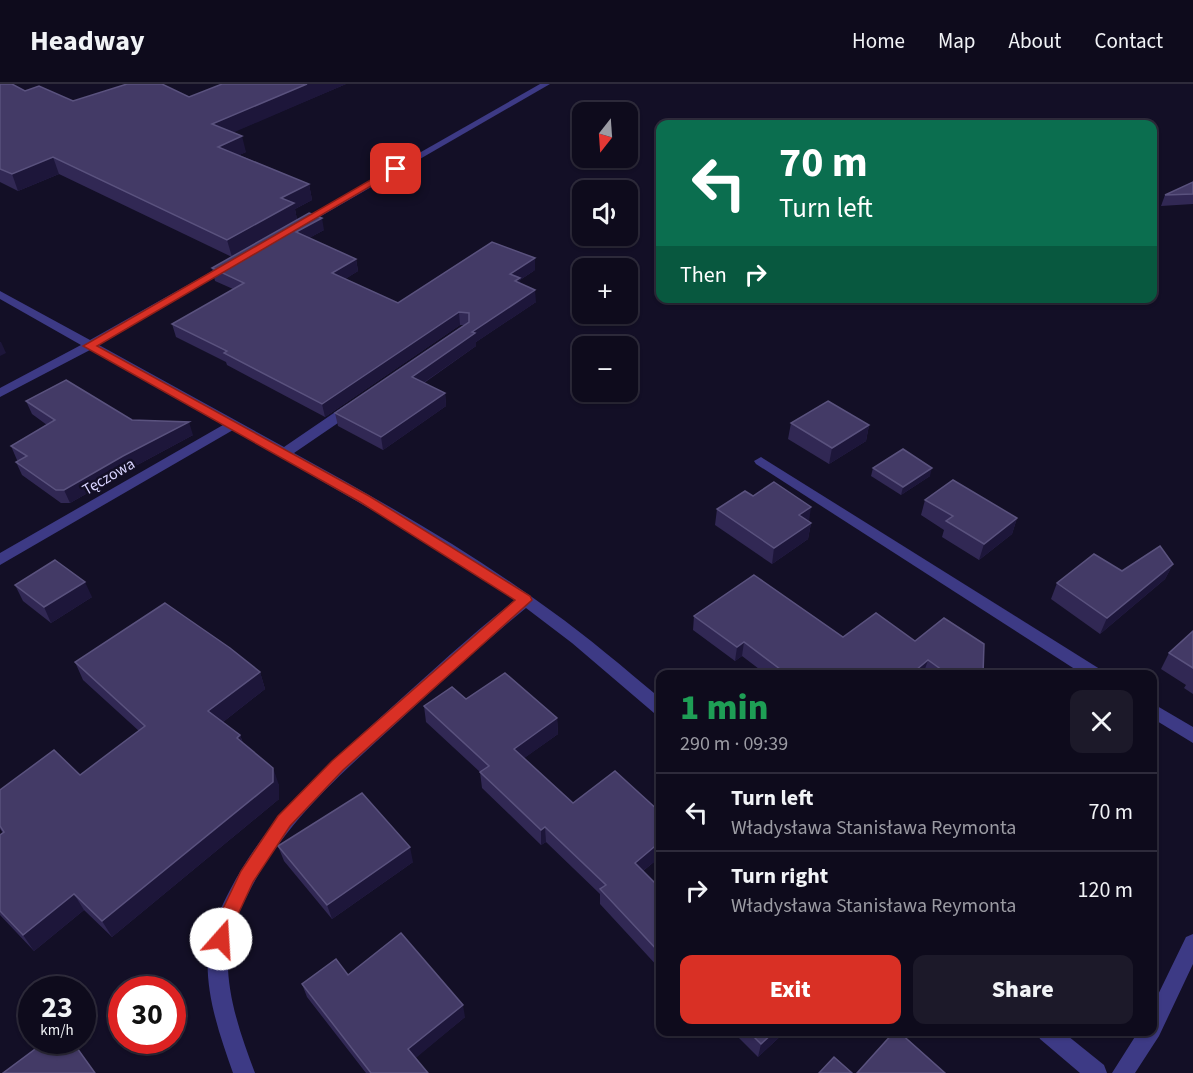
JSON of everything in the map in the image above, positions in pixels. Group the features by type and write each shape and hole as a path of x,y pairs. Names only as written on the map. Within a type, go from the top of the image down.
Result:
{"street":[{"path":"283,234 546,84"},
{"path":"0,393 89,346 242,258"},
{"path":"0,294 365,499 525,600 567,630 656,705"},
{"path":"285,453 361,401"},
{"name":"Tęczowa","path":"0,560 234,424"},
{"path":"760,461 1089,670"},
{"path":"244,1073 227,1028 218,953 224,925 247,877 284,821 338,766 525,600"},
{"path":"1157,713 1193,736"},
{"path":"1157,1018 1193,943"},
{"path":"1052,1036 1096,1073"},
{"path":"1124,1073 1148,1036"}],"building":[{"path":"0,84 12,84 25,91 39,86 73,101 127,84 162,84 189,97 222,84 307,84 212,124 242,136 218,147 309,184 281,198 294,203 227,240 53,157 12,174 0,169"},
{"path":"1193,182 1193,194 1165,195"},
{"path":"309,213 322,218 296,232 356,259 332,273 398,303 492,242 535,258 510,274 520,278 515,281 535,290 472,332 475,333 412,377 445,393 381,437 335,413 469,322 469,313 459,312 322,404 224,353 227,351 172,324 244,283 212,268"},
{"path":"66,380 132,420 189,422 64,490 56,490 16,462 27,456 11,446 55,420 26,401"},
{"path":"828,401 869,425 832,448 791,423"},
{"path":"903,449 932,468 903,487 873,468"},
{"path":"953,480 1017,518 984,544 946,521 953,516 925,500"},
{"path":"774,482 811,507 799,515 811,523 774,548 717,509 745,491 753,496"},
{"path":"1160,546 1173,564 1107,618 1057,583 1094,554 1122,571"},
{"path":"55,560 85,582 44,607 15,585"},
{"path":"754,575 843,637 876,613 915,641 944,618 984,644 983,670 942,670 928,660 916,670 781,670 744,642 737,647 694,616"},
{"path":"165,603 260,672 208,711 240,735 237,738 273,768 273,782 102,921 74,894 23,935 0,911 0,835 4,832 0,826 0,790 54,750 80,775 145,726 75,662"},
{"path":"1193,631 1193,668 1169,653"},
{"path":"505,673 557,718 514,749 573,803 615,771 656,808 656,845 635,863 656,884 656,949 600,889 606,885 545,827 541,830 480,772 489,766 424,706 452,687 466,699"},
{"path":"362,793 410,847 327,905 278,846"},
{"path":"401,933 463,1005 408,1049 428,1073 371,1073 302,984 336,959 348,975"},
{"path":"753,1036 770,1036 761,1044"},
{"path":"890,1036 903,1036 945,1073 857,1073"},
{"path":"29,1054 81,1054 95,1073 3,1073"},
{"path":"834,1057 852,1073 819,1073"}],"route":[{"path":"221,939 224,925 247,877 284,821 338,766 525,600 365,499 234,424 89,346 396,169"}]}
